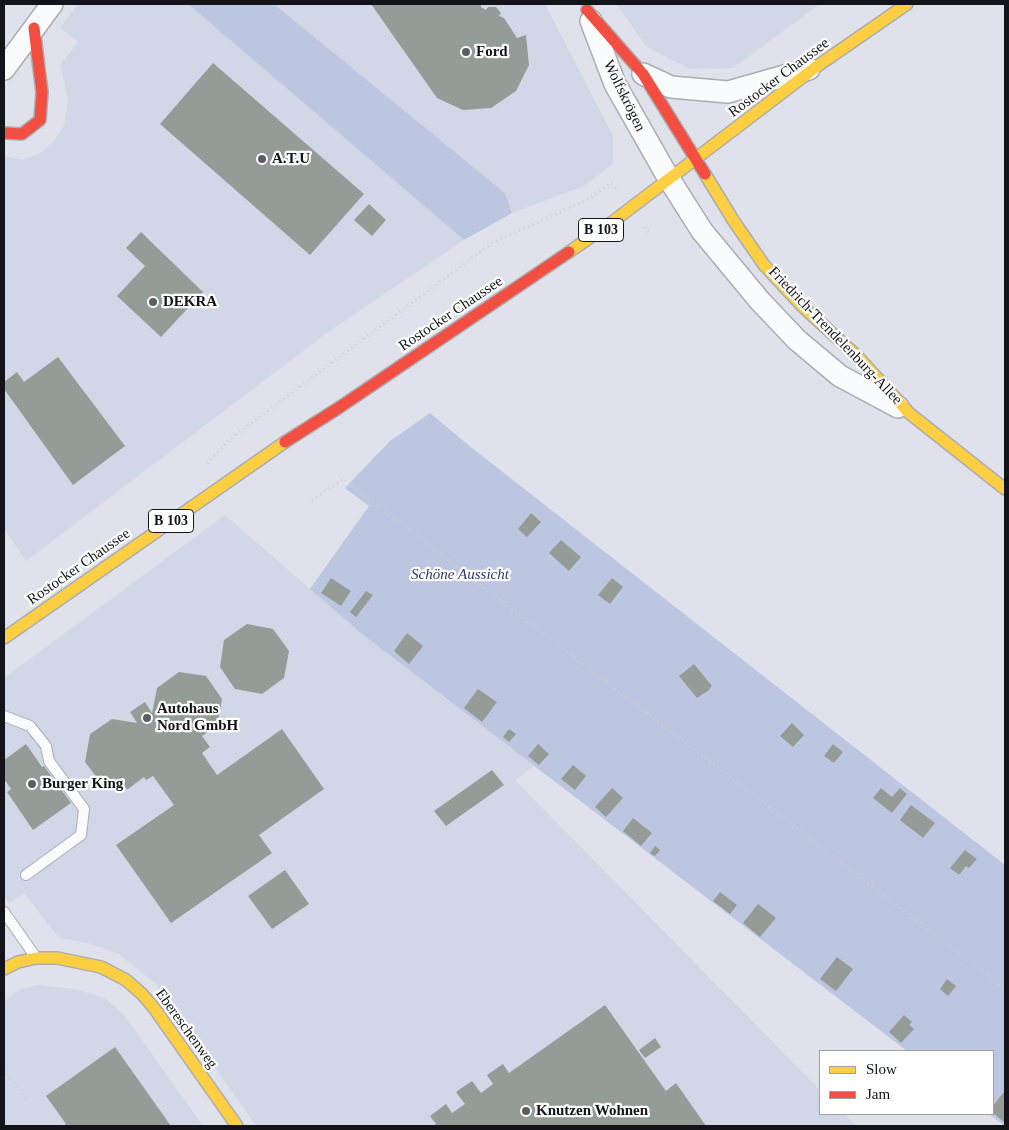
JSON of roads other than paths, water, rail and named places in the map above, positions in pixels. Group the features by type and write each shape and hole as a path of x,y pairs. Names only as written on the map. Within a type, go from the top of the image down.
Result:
{"main road":[{"name":"Rostocker Chaussee","path":"4,638 265,455 340,407 611,223 816,67 907,4"},
{"name":"Wolfskrögen","path":"585,7 643,74 696,158"},
{"path":"4,133 22,134 40,120 42,92 34,28"},
{"name":"Friedrich-Trendelenburg-Allee","path":"696,158 733,220 764,264 803,307 858,357 909,413 1005,489"},
{"name":"Ebereschenweg","path":"4,969 18,962 36,958 57,958 101,967 126,980 154,1008 237,1126"}],"street":[{"path":"4,68 52,4"},
{"name":"Wolfskrögen","path":"585,7 615,84 668,179"},
{"name":"Wolfskrögen","path":"643,74 671,87 728,92 816,67"},
{"name":"Friedrich-Trendelenburg-Allee","path":"668,179 702,231 760,301 797,340 840,376 909,413"}],"lane":[{"path":"4,716 30,726 46,746 49,761 84,809 81,835 26,875"},
{"path":"4,912 36,958"}],"place":[{"name":"Ford","path":"466,52"},
{"name":"A.T.U","path":"262,159"},
{"name":"DEKRA","path":"153,302"},
{"name":"Autohaus Nord GmbH","path":"147,718"},
{"name":"Burger King","path":"32,784"},
{"name":"Knutzen Wohnen","path":"526,1111"}],"park label":[{"name":"Schöne Aussicht","path":"460,575"}]}
